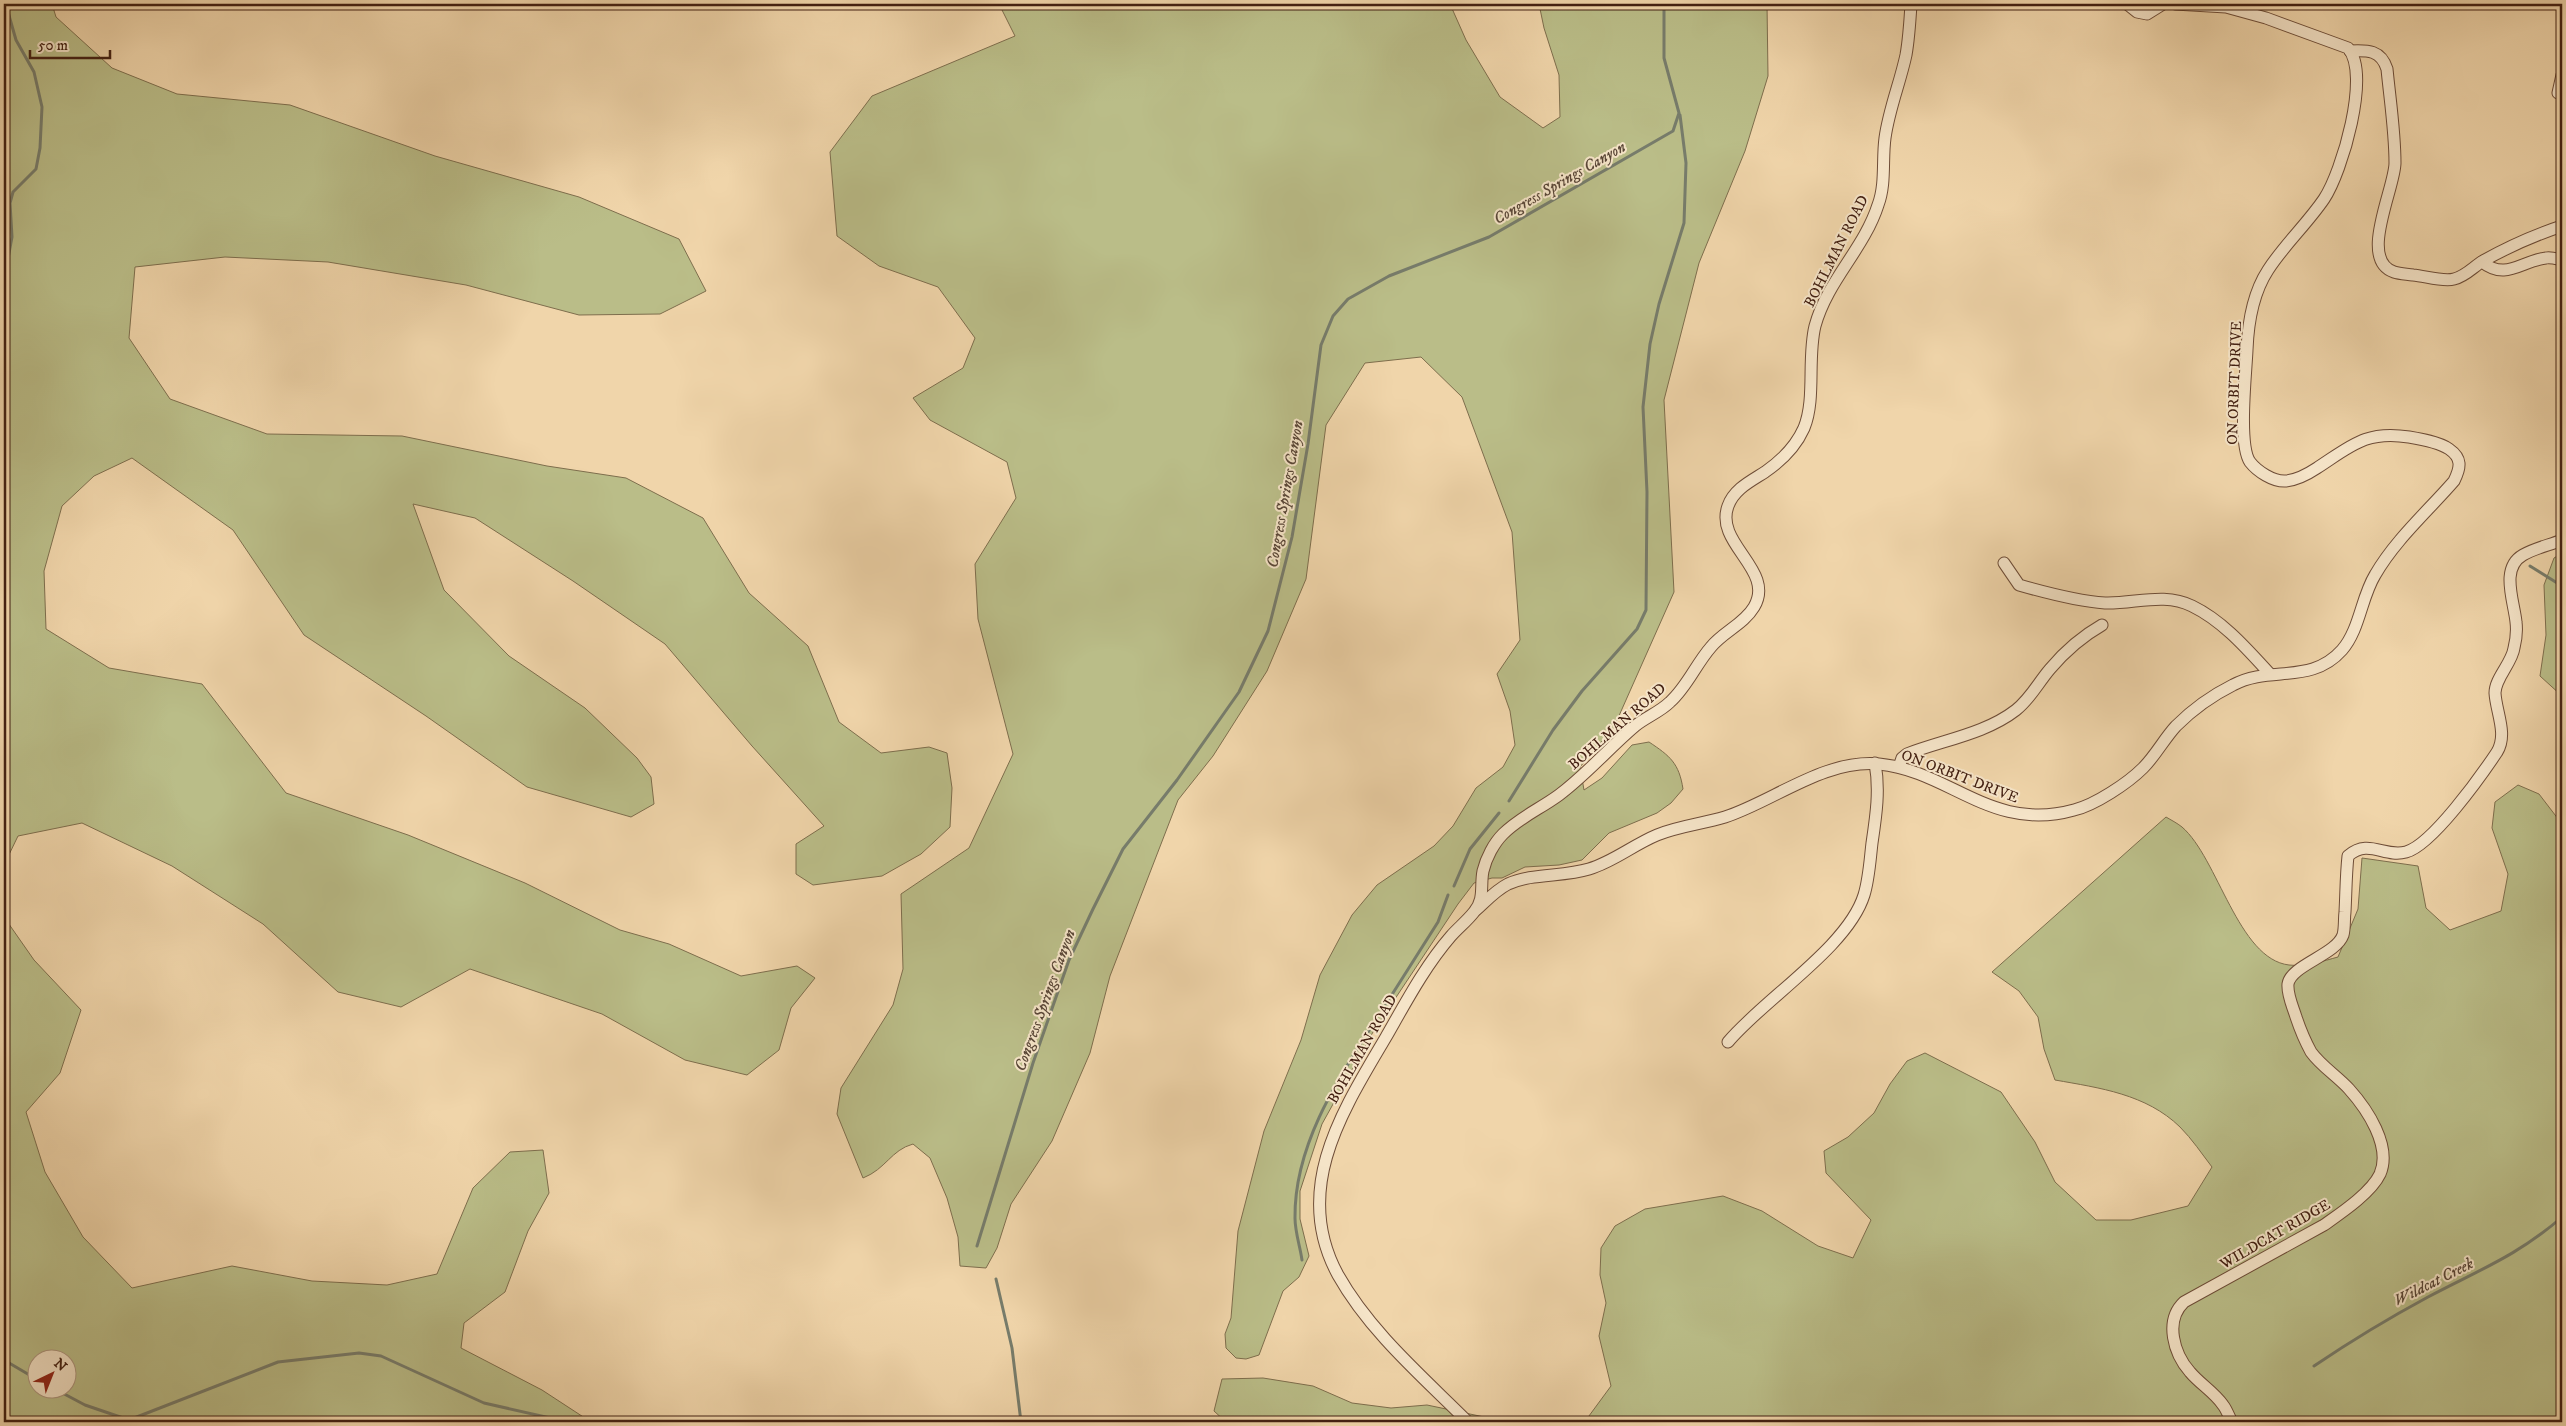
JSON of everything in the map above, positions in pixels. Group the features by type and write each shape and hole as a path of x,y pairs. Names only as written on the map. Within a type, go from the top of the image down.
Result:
{"street":[{"name":"BOHLMAN ROAD","path":"1468,1422 1391,1343 1360,1307 1343,1282 1325,1245 1320,1218 1320,1197 1326,1157 1332,1134 1343,1110 1420,977 1450,936 1476,910 1482,898 1483,871 1490,852 1499,838 1524,815 1554,799 1632,729 1668,704 1707,651 1746,617 1757,602 1759,593 1758,582 1727,528 1727,508 1732,497 1741,488 1772,467 1786,454 1805,426 1809,399 1810,365 1816,325 1824,301 1878,208 1883,178 1885,138 1891,104 1906,53 1911,4"},
{"path":"2127,4 2136,12 2147,14 2162,4"},
{"path":"2175,4 2226,7 2266,18 2348,48 2350,51 2368,50 2377,53 2385,62 2395,165 2390,192 2380,223 2378,241 2384,265 2393,272 2452,280 2464,276 2482,262 2536,235 2562,226"},
{"name":"ON ORBIT DRIVE","path":"1476,910 1498,890 1512,883 1587,870 1606,863 1654,836 1679,827 1731,814 1842,767 1875,763 1899,766 2004,812 2050,816 2077,810 2120,786 2143,768 2175,728 2191,712 2234,684 2270,674 2300,674 2324,665 2342,649 2354,630 2373,577 2388,556 2454,481 2460,470 2460,460 2456,454 2446,447 2417,438 2392,434 2372,436 2360,440 2307,474 2286,481 2274,479 2259,470 2246,452 2244,442 2248,333 2254,303 2267,271 2324,198 2336,176 2347,138 2356,92 2357,66 2350,51"},
{"path":"2558,93 2562,75"},
{"path":"2482,262 2490,269 2499,272 2547,257 2562,260"},
{"name":"WILDCAT RIDGE","path":"2232,1422 2224,1406 2189,1372 2179,1356 2172,1328 2178,1308 2184,1302 2266,1258 2337,1216 2372,1184 2380,1174 2383,1160 2375,1126 2350,1090 2312,1052 2300,1030 2290,1000 2288,985 2290,977 2333,947 2344,934 2348,856 2364,847 2404,853 2416,849 2450,814 2498,751 2502,734 2496,711 2495,690 2514,654 2515,645 2516,623 2510,584 2512,567 2522,555 2562,540"},
{"path":"2004,563 2019,585 2045,592 2105,603 2167,598 2192,606 2220,625 2245,647 2270,674"},
{"path":"1899,766 1902,758 1907,754 1992,726 2015,711 2029,698 2069,648 2083,635 2102,625"},
{"path":"1728,1042 1744,1023 1825,951 1847,928 1858,910 1868,876 1878,802 1878,779 1875,763"}],"green space":[{"path":"4,4 52,4 56,17 112,68 177,94 290,105 435,156 579,197 679,239 706,291 660,314 579,315 466,285 328,262 225,257 135,267 129,338 170,399 267,434 402,436 547,466 626,478 703,518 749,593 808,646 839,722 881,753 929,747 947,753 952,788 950,827 921,854 882,876 813,885 796,874 796,844 824,826 752,746 665,644 573,581 475,518 413,504 444,590 509,656 585,708 637,758 651,777 654,804 631,817 527,787 426,716 304,635 233,530 132,458 94,476 62,506 44,571 46,629 109,668 202,684 286,793 408,835 525,883 620,930 669,944 741,976 797,966 815,978 791,1008 779,1050 747,1075 685,1060 602,1014 470,969 401,1007 338,992 263,924 172,866 82,823 18,836 4,865"},
{"path":"999,4 1450,4 1466,40 1500,97 1543,128 1560,117 1559,75 1544,28 1539,4 1767,4 1768,76 1745,151 1699,263 1664,400 1674,592 1614,727 1580,767 1584,790 1602,778 1632,745 1649,742 1668,756 1676,766 1683,789 1671,803 1657,813 1609,833 1582,860 1559,865 1525,867 1502,878 1492,878 1474,883 1373,1032 1322,1124 1300,1191 1300,1219 1309,1256 1299,1277 1283,1291 1259,1355 1246,1359 1236,1358 1226,1348 1225,1334 1231,1318 1238,1231 1264,1131 1301,1040 1320,975 1352,915 1377,885 1434,846 1453,826 1476,788 1503,767 1515,745 1510,711 1497,674 1520,640 1512,532 1462,397 1421,357 1365,363 1326,425 1306,579 1267,671 1213,756 1178,800 1110,976 1090,1053 1052,1141 1011,1204 997,1248 986,1268 960,1266 958,1237 947,1198 930,1158 913,1144 899,1151 877,1170 863,1178 837,1114 841,1088 893,1005 903,969 901,894 969,848 1013,754 978,619 975,564 1016,498 1007,462 930,420 913,398 963,368 975,338 938,287 879,266 837,236 830,152 872,96 1015,36"},
{"path":"2562,553 2562,696 2540,676 2546,635 2544,585 2554,558"},
{"path":"2518,785 2539,794 2562,824 2562,1422 1581,1422 1586,1420 1611,1386 1599,1336 1606,1303 1600,1275 1601,1248 1615,1226 1645,1209 1723,1196 1762,1211 1818,1246 1853,1258 1871,1220 1826,1173 1824,1151 1848,1137 1874,1113 1890,1084 1907,1061 1925,1053 2001,1092 2035,1142 2055,1182 2096,1220 2131,1220 2188,1206 2212,1167 2189,1136 2167,1116 2137,1100 2122,1094 2055,1080 2044,1049 2038,1017 2019,991 1992,972 2166,817 2182,827 2195,842 2242,927 2256,945 2271,959 2289,965 2302,965 2338,957 2358,909 2362,858 2418,866 2426,908 2450,930 2501,911 2508,874 2492,828 2495,802"},
{"path":"4,917 34,960 81,1010 60,1073 26,1112 45,1172 83,1237 132,1288 232,1266 312,1281 387,1285 437,1274 473,1188 510,1152 543,1150 549,1193 528,1231 505,1292 464,1323 461,1348 542,1390 591,1422 4,1422"},
{"path":"1263,1378 1313,1386 1352,1403 1391,1408 1427,1405 1508,1422 1226,1422 1214,1411 1222,1379"}],"waterway":[{"path":"4,280 12,237 10,203 13,192 36,169 40,148 42,107 34,72 16,40 8,12 8,4"},
{"name":"Congress Springs Canyon","path":"977,1246 1033,1063 1069,960 1093,909 1123,849 1177,780 1239,692 1268,631 1292,537 1308,444 1321,345 1333,316 1348,299 1389,276 1489,237 1673,131 1679,113 1664,58 1664,4"},
{"path":"1509,801 1553,730 1582,691 1637,629 1646,610 1647,492 1643,407 1650,344 1659,304 1684,223 1686,163 1680,115"},
{"path":"2530,566 2562,586"},
{"path":"1454,886 1470,849 1499,813"},
{"path":"1386,1004 1438,922 1448,895"},
{"path":"1302,1260 1295,1218 1301,1166 1319,1117 1331,1093 1372,1026"},
{"name":"Wildcat Creek","path":"2314,1366 2399,1313 2514,1252 2562,1217"},
{"name":"Congress Springs Canyon","path":"996,1279 1012,1348 1021,1422"},
{"path":"72,1398 85,1405 129,1420 278,1362 359,1353 381,1356 484,1403 568,1422"},
{"path":"4,1360 28,1374"}]}
